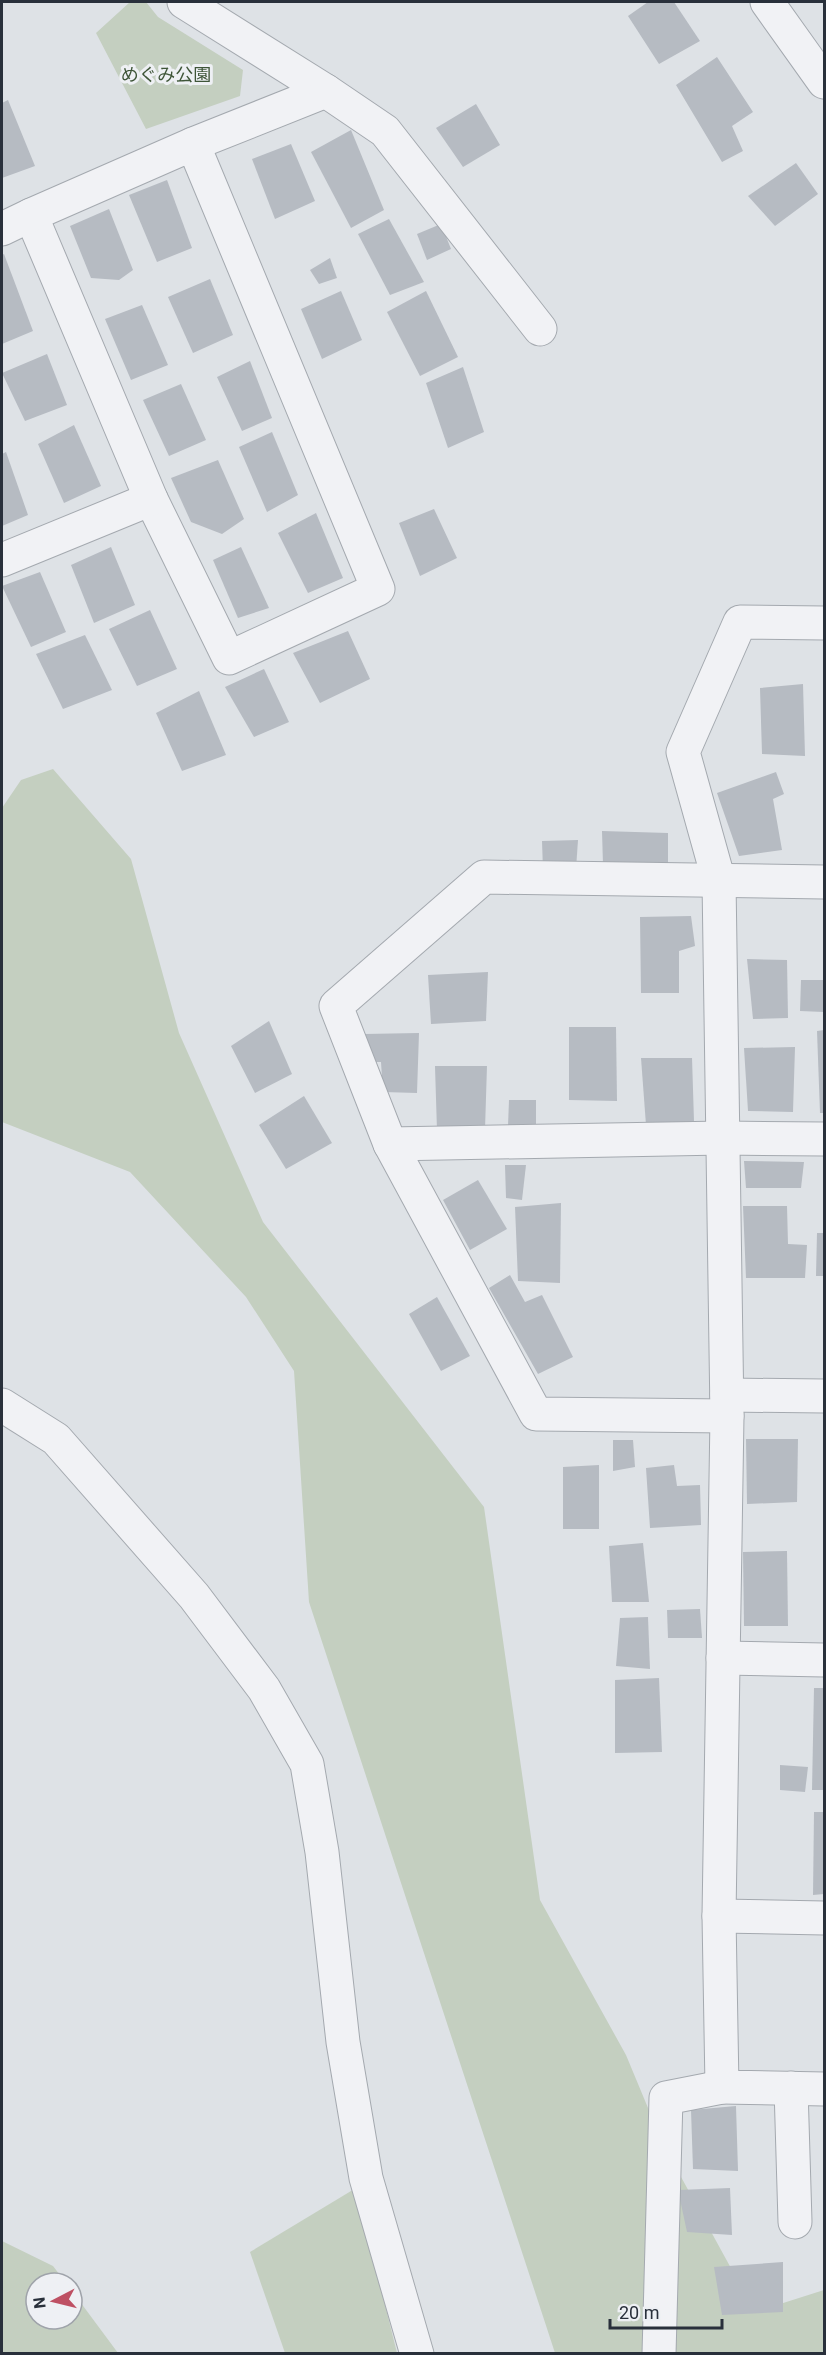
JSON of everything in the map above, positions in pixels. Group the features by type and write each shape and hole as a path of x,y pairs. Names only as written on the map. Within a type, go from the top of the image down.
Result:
{"street":[{"path":"184,2 385,131 540,329"},
{"path":"767,2 825,82"},
{"path":"2,229 193,144 326,91"},
{"path":"31,215 151,499 229,658 378,589 193,144"},
{"path":"2,560 151,499"},
{"path":"722,2087 720,1916 727,1406 719,881 683,752 740,622 825,623"},
{"path":"825,882 484,877 336,1006 390,1144 536,1414 727,1406 825,1396"},
{"path":"390,1144 723,1138 825,1139"},
{"path":"2,1405 56,1439 194,1596 264,1689 307,1764 322,1852 343,2042 366,2178 417,2354"},
{"path":"723,1658 825,1660"},
{"path":"720,1916 825,1918"},
{"path":"659,2354 666,2098 722,2087 825,2089"},
{"path":"792,2088 795,2223"}],"green space":[{"name":"めぐみ公園","path":"130,2 146,2 158,17 243,70 240,96 146,129 96,33"},
{"path":"53,769 131,859 179,1033 263,1222 484,1507 540,1900 626,2055 663,2144 755,2312 824,2290 824,2353 555,2353 309,1602 294,1371 246,1297 130,1172 2,1122 2,808 21,780"},
{"path":"356,2188 397,2353 285,2353 250,2252"},
{"path":"2,2241 53,2266 57,2271 24,2271 24,2331 84,2331 84,2307 118,2353 2,2353"}],"building":[{"path":"648,2 674,2 700,41 659,64 628,16"},
{"path":"717,57 753,112 732,126 743,151 722,162 676,85"},
{"path":"8,100 35,166 2,178 2,103"},
{"path":"476,104 500,145 463,167 436,128"},
{"path":"351,130 384,210 351,228 311,152"},
{"path":"291,144 315,201 275,219 252,159"},
{"path":"796,163 818,194 775,226 748,196"},
{"path":"167,180 192,248 157,262 129,195"},
{"path":"109,209 133,270 119,280 91,278 70,226"},
{"path":"389,219 424,282 390,295 358,234"},
{"path":"441,224 451,249 427,260 417,234"},
{"path":"4,254 33,331 2,344 2,255"},
{"path":"330,258 337,278 319,284 310,270"},
{"path":"210,279 233,335 193,353 168,297"},
{"path":"341,291 362,340 322,359 301,309"},
{"path":"426,291 458,357 420,376 387,312"},
{"path":"142,305 168,365 131,380 105,319"},
{"path":"47,354 67,405 25,421 2,373"},
{"path":"250,361 272,418 242,431 217,377"},
{"path":"463,367 484,432 448,448 426,383"},
{"path":"181,384 206,440 169,456 143,400"},
{"path":"74,425 101,486 64,503 38,444"},
{"path":"272,432 298,495 267,512 239,447"},
{"path":"6,452 28,515 2,526 2,454"},
{"path":"218,460 244,519 222,534 191,522 171,478"},
{"path":"434,509 457,558 420,576 399,523"},
{"path":"316,513 343,578 308,593 278,533"},
{"path":"111,547 135,605 94,623 71,565"},
{"path":"241,547 269,608 238,618 213,560"},
{"path":"40,572 66,632 31,647 2,586"},
{"path":"150,610 177,669 137,686 109,629"},
{"path":"348,631 370,679 320,703 293,653"},
{"path":"85,635 112,690 63,709 36,654"},
{"path":"264,669 289,722 254,737 225,687"},
{"path":"803,684 805,756 762,754 760,688"},
{"path":"199,691 226,755 182,771 156,713"},
{"path":"776,772 784,794 773,799 782,850 739,856 717,793"},
{"path":"602,831 668,833 668,867 603,865"},
{"path":"578,840 576,869 543,870 542,841"},
{"path":"691,916 695,946 679,951 679,993 641,993 640,917"},
{"path":"747,959 787,960 788,1018 753,1019"},
{"path":"488,972 486,1021 431,1024 428,975"},
{"path":"801,980 824,980 824,1012 800,1011"},
{"path":"269,1021 292,1074 255,1093 231,1046"},
{"path":"569,1027 616,1027 617,1101 569,1100"},
{"path":"824,1030 824,1113 820,1113 817,1031"},
{"path":"419,1033 417,1093 383,1092 381,1062 370,1062 364,1034"},
{"path":"795,1047 793,1112 748,1111 744,1048"},
{"path":"641,1058 692,1058 694,1122 646,1125"},
{"path":"435,1066 487,1066 485,1129 437,1131"},
{"path":"304,1096 332,1143 286,1169 259,1125"},
{"path":"509,1100 536,1100 536,1126 508,1126"},
{"path":"744,1161 804,1162 801,1188 746,1188"},
{"path":"505,1165 526,1165 522,1200 506,1198"},
{"path":"478,1180 507,1229 470,1250 443,1200"},
{"path":"561,1203 560,1283 518,1281 515,1207"},
{"path":"743,1206 787,1206 788,1244 807,1245 805,1278 746,1278"},
{"path":"817,1233 824,1233 824,1276 816,1276"},
{"path":"510,1275 525,1302 542,1295 573,1357 538,1374 489,1288"},
{"path":"437,1297 470,1356 441,1371 409,1314"},
{"path":"746,1439 798,1439 797,1502 747,1504"},
{"path":"613,1440 633,1440 635,1467 613,1471"},
{"path":"599,1465 599,1529 563,1529 563,1467"},
{"path":"674,1465 677,1486 700,1485 701,1525 650,1528 646,1468"},
{"path":"643,1543 649,1602 612,1602 609,1546"},
{"path":"787,1551 788,1626 744,1626 743,1552"},
{"path":"700,1609 702,1638 668,1638 667,1610"},
{"path":"648,1617 650,1669 616,1666 620,1618"},
{"path":"659,1678 662,1752 615,1753 615,1680"},
{"path":"814,1688 824,1688 824,1790 812,1790"},
{"path":"780,1765 808,1767 805,1792 780,1790"},
{"path":"814,1812 824,1812 824,1894 813,1895"},
{"path":"736,2106 738,2171 693,2169 691,2110"},
{"path":"730,2188 732,2235 687,2232 678,2190"},
{"path":"783,2262 783,2312 722,2315 714,2267"}]}
